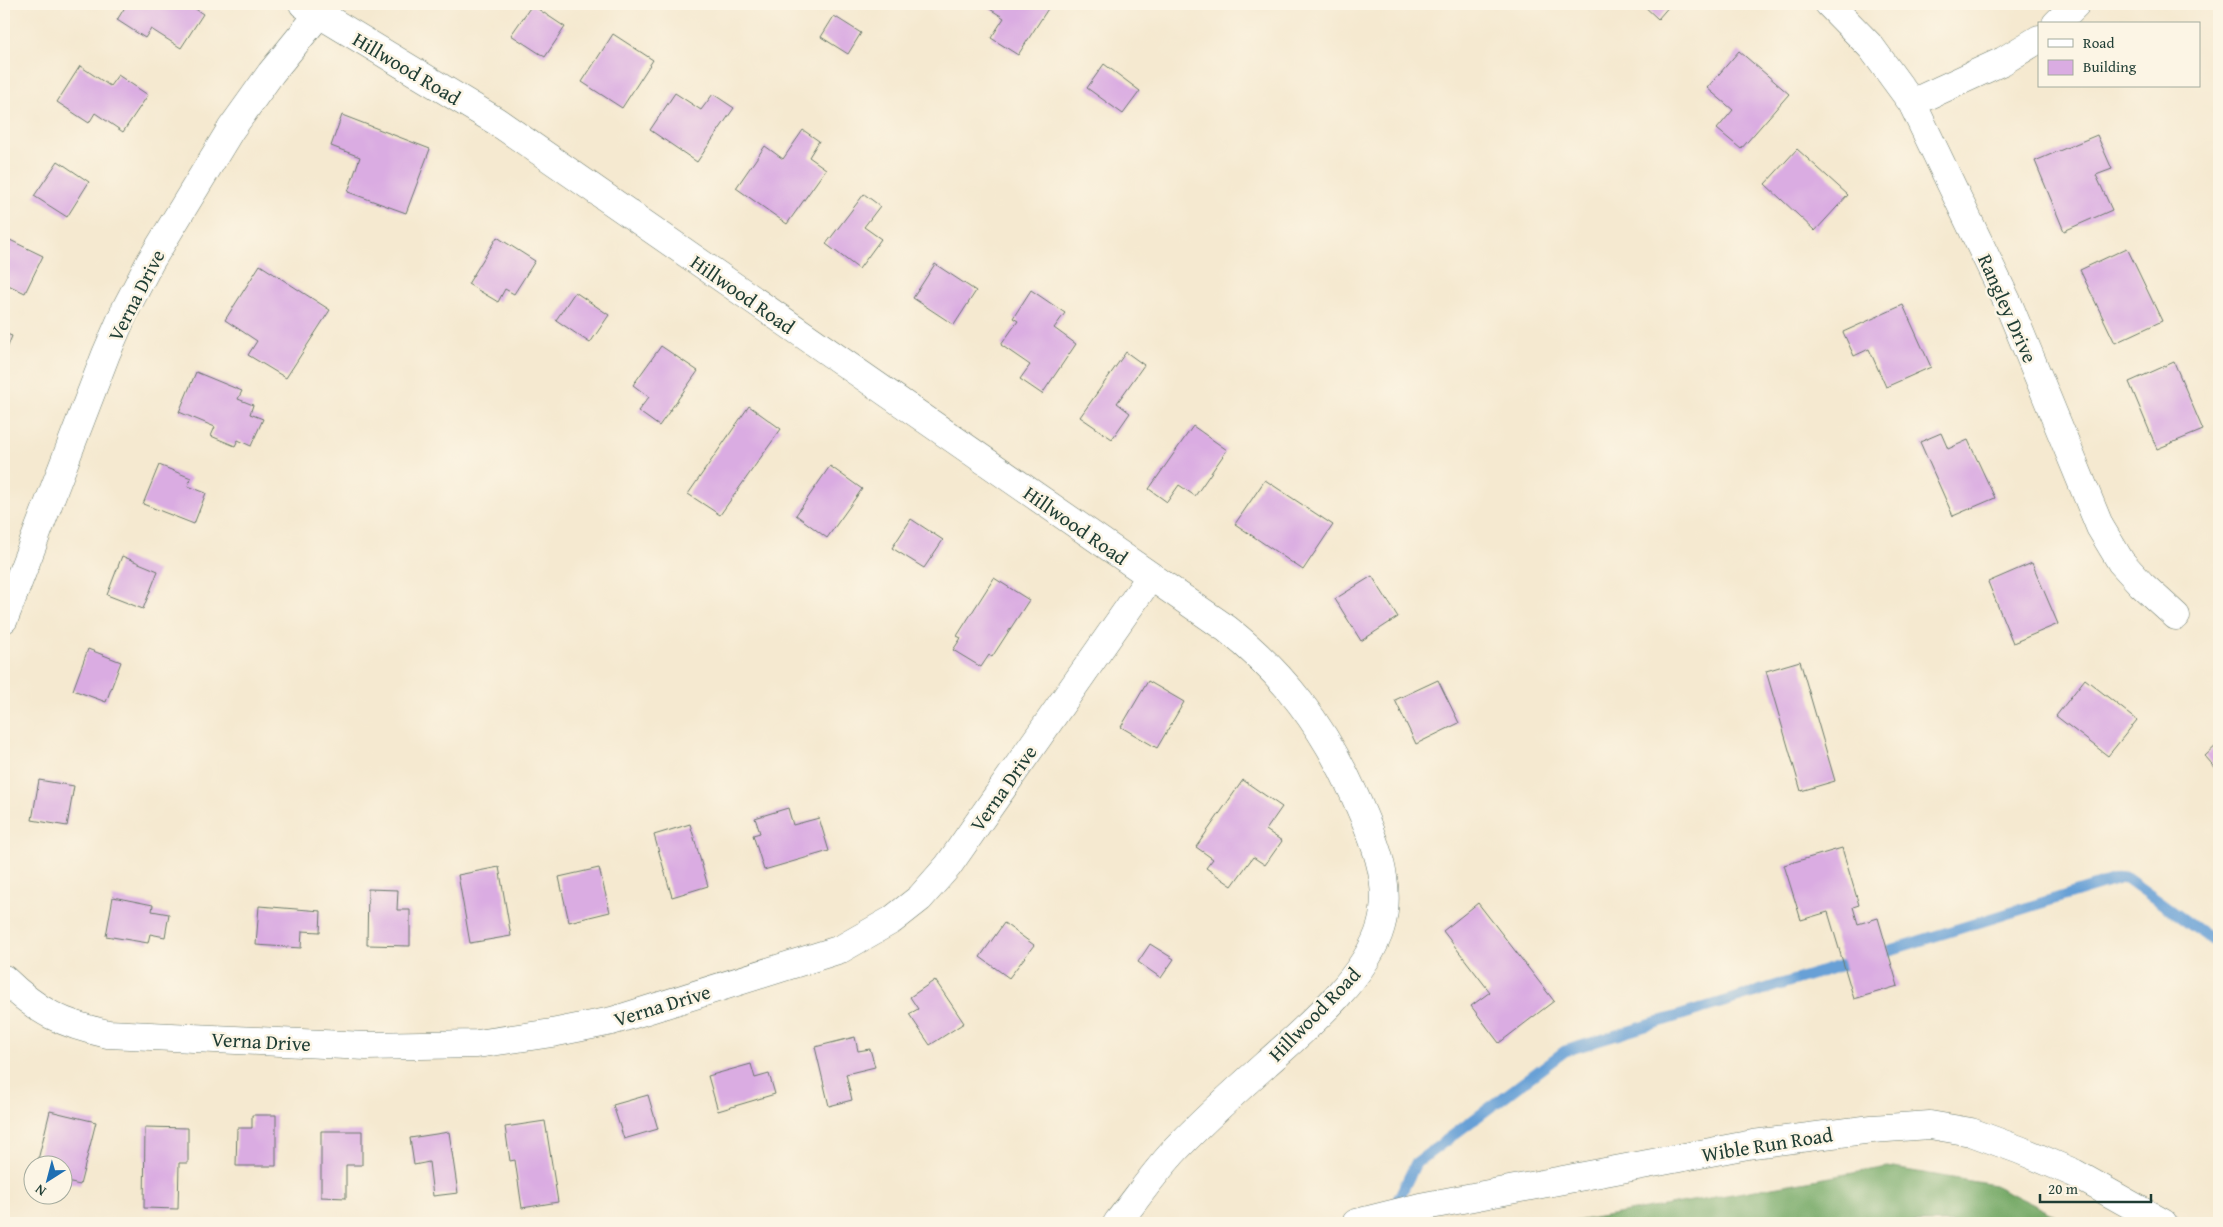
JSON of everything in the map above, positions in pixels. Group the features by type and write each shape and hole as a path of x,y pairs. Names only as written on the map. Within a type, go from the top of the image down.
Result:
{"street":[{"name":"Rangley Drive","path":"1829,4 1871,47 1912,103 2008,303 2100,527 2121,562 2141,584 2176,616"},
{"path":"2058,22 2076,4"},
{"name":"Hillwood Road","path":"316,7 496,121 1151,576 1255,651 1285,682 1313,719 1344,773 1370,829 1382,873 1385,901 1382,926 1372,951 1347,986 1302,1032 1180,1145 1117,1223"},
{"name":"Verna Drive","path":"4,619 106,354 150,262 231,129 316,7"},
{"path":"1912,103 2003,61 2038,40"},
{"name":"Verna Drive","path":"4,980 25,1000 50,1015 77,1027 108,1034 366,1046 477,1044 552,1033 612,1021 841,949 892,920 920,898 948,866 1151,576"},
{"name":"Wible Run Road","path":"1356,1223 1420,1207 1753,1144 1872,1129 1930,1124 1971,1132 2074,1173 2163,1223"}],"green space":[{"path":"1888,1167 1994,1185 2071,1223 1565,1223"}],"building":[{"path":"127,4 188,4 203,14 181,48 151,29 145,38 117,20"},
{"path":"982,4 1051,4 1018,55 991,38 1004,18"},
{"path":"1642,4 1671,4 1658,19"},
{"path":"532,5 565,27 545,57 511,35"},
{"path":"834,16 861,33 848,54 821,37"},
{"path":"613,34 653,60 622,108 582,82"},
{"path":"1739,51 1789,94 1741,149 1717,129 1733,110 1707,88"},
{"path":"1104,64 1140,91 1123,114 1087,88"},
{"path":"80,66 110,86 118,75 148,95 123,132 95,113 89,123 57,102"},
{"path":"675,93 701,110 713,94 734,108 697,162 650,130"},
{"path":"342,115 430,149 406,213 348,192 360,157 331,146"},
{"path":"803,130 819,141 809,157 826,169 787,224 736,188 765,146 783,159"},
{"path":"2097,135 2112,169 2096,175 2112,210 2064,231 2035,161"},
{"path":"1797,149 1848,195 1815,231 1765,184"},
{"path":"58,161 89,182 67,217 34,196"},
{"path":"864,194 880,206 864,227 881,239 859,269 826,244"},
{"path":"497,237 535,261 514,294 505,289 498,302 468,284"},
{"path":"10,240 43,256 25,293 4,283 4,254"},
{"path":"2127,248 2162,321 2115,343 2080,270"},
{"path":"935,264 976,291 954,325 913,298"},
{"path":"260,265 330,310 286,378 248,355 257,341 225,320"},
{"path":"1031,290 1065,313 1054,328 1076,344 1042,394 1020,379 1030,365 1001,345 1018,321 1013,318"},
{"path":"575,292 609,315 590,343 556,320"},
{"path":"1903,305 1931,367 1886,387 1869,349 1854,356 1843,332"},
{"path":"4,333 12,336 4,356"},
{"path":"661,346 698,371 659,426 638,411 649,397 633,385"},
{"path":"1126,352 1144,365 1117,403 1130,413 1112,439 1080,417"},
{"path":"2174,362 2203,430 2157,449 2129,382"},
{"path":"196,372 242,391 238,399 253,405 250,414 263,419 251,446 238,440 235,446 211,436 215,427 179,412"},
{"path":"749,406 781,429 720,515 688,494"},
{"path":"1193,426 1227,450 1195,496 1179,485 1167,502 1149,489"},
{"path":"1941,433 1948,449 1968,440 1995,498 1953,516 1920,442"},
{"path":"159,465 191,478 188,486 206,493 194,524 143,504"},
{"path":"830,466 862,489 827,538 796,515"},
{"path":"1265,480 1333,525 1303,570 1235,524"},
{"path":"911,519 943,540 924,568 892,548"},
{"path":"122,556 158,571 143,609 107,595"},
{"path":"2032,563 2058,624 2013,643 1988,582"},
{"path":"1372,576 1398,617 1361,641 1335,599"},
{"path":"994,578 1029,600 992,657 989,655 981,667 953,650 961,638 957,636"},
{"path":"88,649 121,662 106,702 73,690"},
{"path":"1800,661 1835,781 1801,791 1766,671"},
{"path":"2085,679 2137,720 2108,756 2056,716"},
{"path":"1438,680 1459,723 1416,744 1395,700"},
{"path":"1148,681 1184,702 1157,748 1121,727"},
{"path":"2219,743 2219,772 2205,756"},
{"path":"39,780 74,786 67,826 32,820"},
{"path":"1243,780 1282,807 1266,830 1282,841 1265,865 1253,857 1232,886 1206,868 1213,859 1196,847"},
{"path":"788,808 793,825 819,818 829,851 764,870 753,835 760,833 755,818"},
{"path":"690,824 708,886 672,897 654,835"},
{"path":"1842,848 1859,905 1853,907 1858,924 1878,918 1898,986 1854,999 1828,912 1801,920 1784,865"},
{"path":"499,867 511,936 470,943 458,875"},
{"path":"599,868 610,912 569,922 559,877"},
{"path":"368,889 398,890 397,910 410,910 410,946 367,945"},
{"path":"113,897 153,905 152,911 169,914 165,937 150,934 148,943 106,936"},
{"path":"1478,903 1554,1001 1499,1043 1471,1006 1490,992 1443,931"},
{"path":"259,906 321,911 320,932 302,931 301,948 256,945"},
{"path":"1004,923 1034,945 1009,978 980,957"},
{"path":"1150,944 1174,959 1161,978 1138,962"},
{"path":"935,980 964,1023 930,1045 909,1014 918,1009 910,997"},
{"path":"855,1037 858,1051 870,1049 875,1067 846,1074 852,1100 829,1106 815,1047"},
{"path":"751,1064 755,1078 769,1074 775,1094 718,1111 708,1076"},
{"path":"648,1095 658,1129 624,1139 613,1105"},
{"path":"50,1111 96,1122 80,1185 72,1183 72,1154 39,1154"},
{"path":"252,1115 276,1115 276,1166 236,1166 237,1128 252,1128"},
{"path":"545,1121 558,1202 522,1208 515,1160 510,1161 505,1127"},
{"path":"145,1127 188,1128 188,1163 179,1163 178,1209 144,1208"},
{"path":"321,1131 362,1131 362,1165 346,1165 346,1198 321,1197"},
{"path":"449,1132 458,1193 433,1196 429,1162 414,1165 410,1138"}],"waterway":[{"path":"1874,955 2125,877 2219,945"},
{"path":"1393,1210 1416,1163 1565,1051 1859,960"}]}
